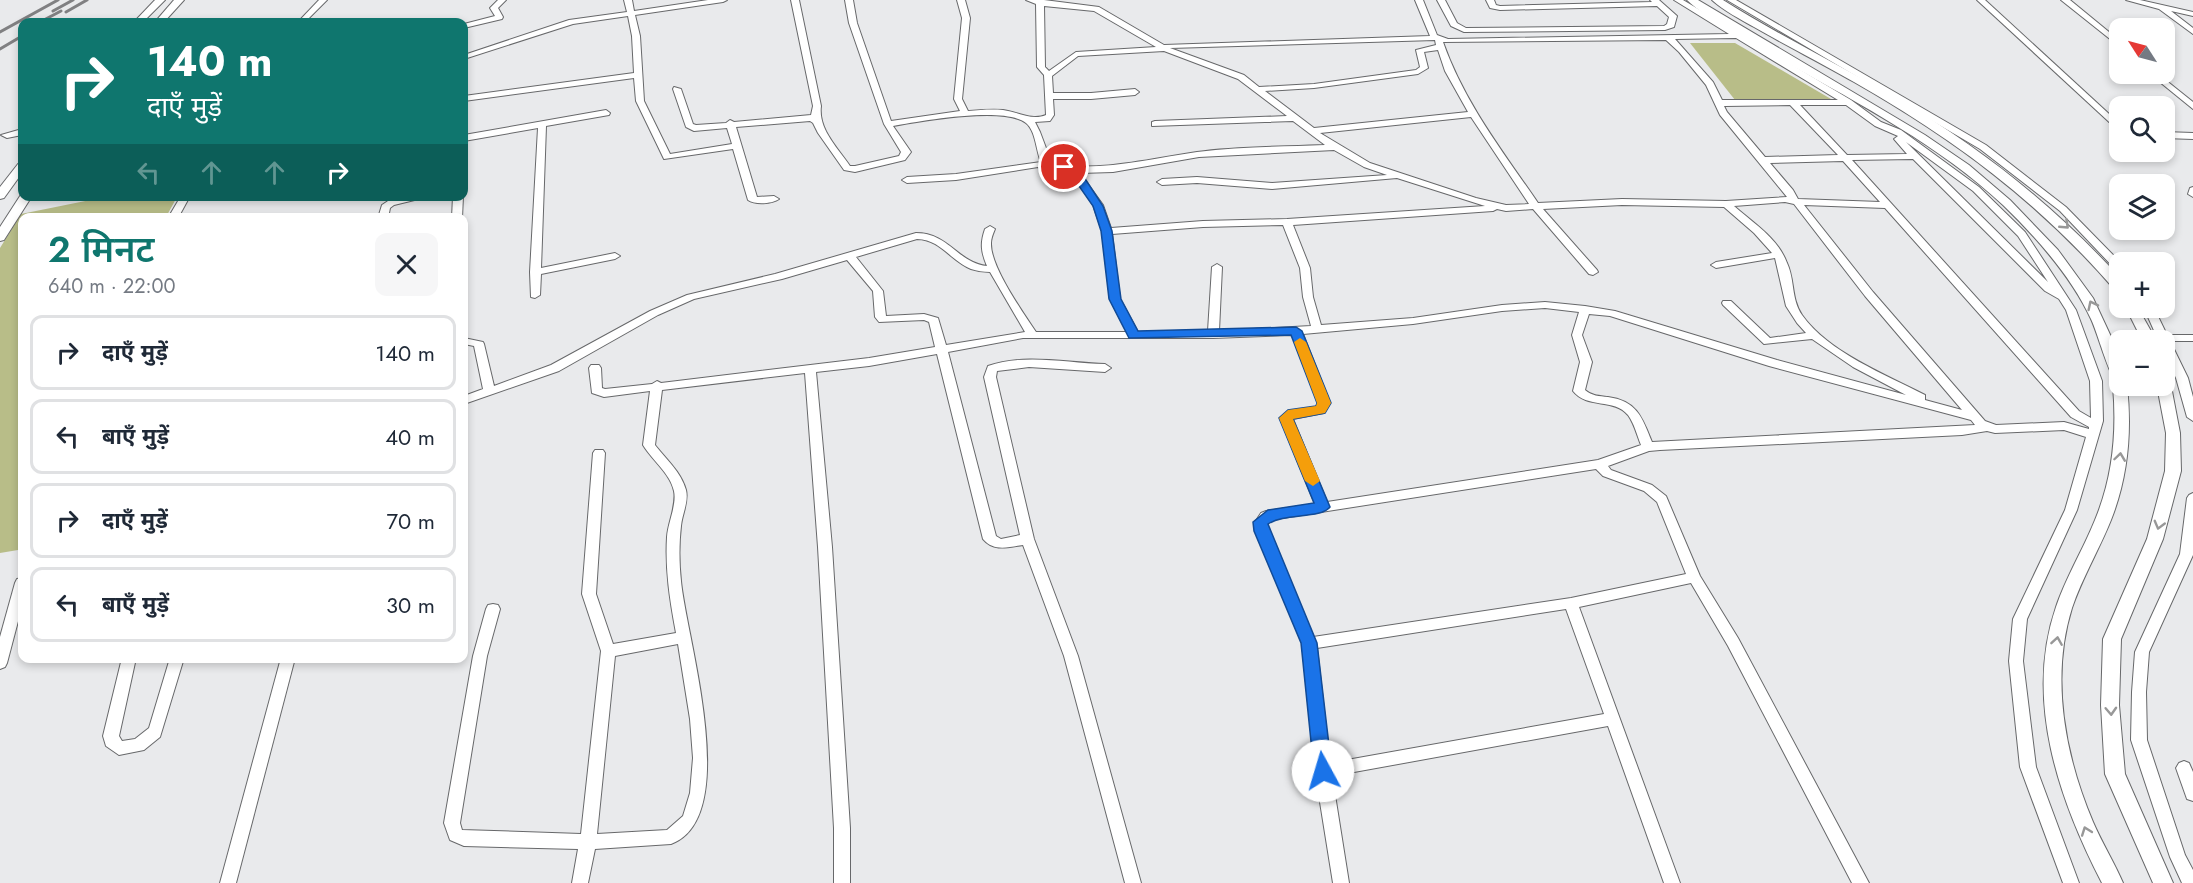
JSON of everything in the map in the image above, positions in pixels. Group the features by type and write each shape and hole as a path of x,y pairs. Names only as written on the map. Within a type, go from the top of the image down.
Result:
{"street":[{"path":"142,18 160,0"},
{"path":"163,18 179,0"},
{"path":"305,18 323,0"},
{"path":"468,25 500,17 494,8 502,0"},
{"path":"628,0 636,36 640,101 667,157 737,146"},
{"path":"468,56 556,27 629,12 723,0"},
{"path":"795,0 817,106 815,118 822,133 850,169 904,156 906,152 888,124 853,23 849,0"},
{"path":"961,0 966,18 958,99 966,115"},
{"path":"1029,0 1092,8 1163,48 1237,75 1259,89 1334,147 1367,165 1397,177 1497,207"},
{"path":"1419,0 1450,74 1473,114 1536,207 1593,272"},
{"path":"1441,0 1456,26 1469,30 1665,28 1671,25 1674,18 1657,2 1500,8 1493,6 1490,0"},
{"path":"1678,0 1848,102 1907,147 1918,151 2049,289 2064,297"},
{"path":"1692,0 1939,148 2025,219 2081,285 2098,318 2109,349"},
{"path":"1717,0 1857,80 1966,147 2037,200 2093,254 2109,274"},
{"path":"1731,0 1983,147 2063,209 2108,255"},
{"path":"1981,0 2109,119"},
{"path":"2065,0 2109,36"},
{"path":"2130,0 2193,14"},
{"path":"888,124 966,115 1012,114 1029,120 1050,117 1048,75 1041,67 1040,2"},
{"path":"2160,7 2193,32"},
{"path":"1048,75 1076,54 1163,48 1751,36"},
{"path":"1669,38 1710,84 1723,113 1869,294 1974,417 1986,427"},
{"path":"1259,89 1314,86 1418,72 1424,68 1420,50 1438,41"},
{"path":"468,98 638,75"},
{"path":"2166,84 2193,106"},
{"path":"677,89 691,127 815,118"},
{"path":"1050,96 1091,96 1135,92"},
{"path":"1719,103 1794,104 1864,101"},
{"path":"1794,104 1888,205 2075,414 2095,430"},
{"path":"468,137 606,113"},
{"path":"1312,130 1473,114"},
{"path":"1155,124 1297,118"},
{"path":"1029,120 1048,165"},
{"path":"730,123 753,200 774,199"},
{"path":"1878,124 1982,194 2022,234 2074,316 2096,381 2095,430 2071,510 2020,619 2016,661 2028,767 2071,883"},
{"path":"535,295 542,125"},
{"path":"6,135 18,133"},
{"path":"2175,135 2193,136"},
{"path":"907,180 956,177 1033,164 1074,170 1120,168 1199,154 1334,147"},
{"path":"1762,160 1844,158 1966,147"},
{"path":"1074,170 1098,206 1107,231 1115,299 1134,335"},
{"path":"0,195 18,171"},
{"path":"1162,182 1197,180 1282,186 1397,177"},
{"path":"1107,231 1203,224 1287,222 1497,207 1665,201 1726,204 1780,200 1888,205"},
{"path":"0,237 23,201"},
{"path":"384,213 385,207 402,201"},
{"path":"1726,204 1778,255 1784,268 1786,294 1800,319 1815,335 1937,408"},
{"path":"1287,222 1305,268 1308,297 1317,330"},
{"path":"990,229 986,242 995,270 1013,304 1033,334"},
{"path":"468,399 555,368 654,314 691,297 778,277 924,235 945,244 974,267 995,270"},
{"path":"2093,254 2108,255"},
{"path":"849,255 878,291 880,318 886,321 924,317 934,320 990,539 999,544 1027,539"},
{"path":"1716,265 1778,255"},
{"path":"535,272 615,256"},
{"path":"1213,335 1217,267"},
{"path":"1727,303 1768,342 1815,335"},
{"path":"595,368 598,392 810,370 1033,334 1213,335 1317,330 1413,321 1509,307 1545,305 1611,313 1773,363 1974,417"},
{"path":"1585,309 1577,335 1586,362 1579,391 1592,400 1618,403 1628,408 1648,447"},
{"path":"1296,331 1324,403 1320,410 1293,414 1286,418 1323,507"},
{"path":"2175,337 2193,338"},
{"path":"468,342 479,344 489,391"},
{"path":"2175,361 2193,417"},
{"path":"1105,368 1023,364 996,367 990,373 1027,539 1071,656 1133,883"},
{"path":"810,370 828,594 842,828 842,883"},
{"path":"493,609 480,656 453,830 456,835 464,838 588,842 671,837 688,825 697,804 702,766 699,728 682,638 674,578 674,529 679,489 673,476 650,445 657,386"},
{"path":"2113,883 2092,846 2060,752 2053,674 2060,620 2104,517 2119,466 2124,416 2121,396"},
{"path":"2163,883 2115,774 2110,705 2112,639 2155,539 2173,471 2173,433 2166,396"},
{"path":"1341,883 1323,771 1309,643 1262,531 1261,522 1274,513 1599,464 1648,447 1962,431 1986,427 1995,429 2064,426 2095,430"},
{"path":"580,883 588,842 608,651 589,594 599,453"},
{"path":"1599,464 1607,473 1648,488 1662,499 1694,577 1733,642 1861,883"},
{"path":"2191,883 2178,856 2139,740 2139,692 2142,652 2187,554 2193,498"},
{"path":"1309,643 1571,603 1694,577"},
{"path":"1571,603 1672,883"},
{"path":"0,663 18,612"},
{"path":"608,651 682,638"},
{"path":"128,663 111,736 111,741 119,748 139,745 155,732 176,663"},
{"path":"228,883 287,663"},
{"path":"1323,771 1612,719"},
{"path":"2184,768 2193,794"}],"green space":[{"path":"1690,43 1735,43 1831,99 1735,100"},
{"path":"85,201 175,201 168,213 26,213"},
{"path":"18,219 18,550 0,553 0,248"}],"railway":[{"path":"25,18 58,0"},
{"path":"53,11 73,0"},
{"path":"66,12 87,0"},
{"path":"48,18 61,11"},
{"path":"0,32 18,22"},
{"path":"0,49 18,38"}],"slow traffic":[{"path":"1300,342 1324,403 1320,410 1288,415 1286,418 1313,481"}],"route":[{"path":"1064,167 1074,170 1083,187 1098,206 1107,231 1107,248 1115,299 1134,335 1296,331 1324,403 1320,410 1288,415 1286,418 1323,507 1274,513 1266,516 1261,522 1262,531 1309,643 1323,771"}]}
